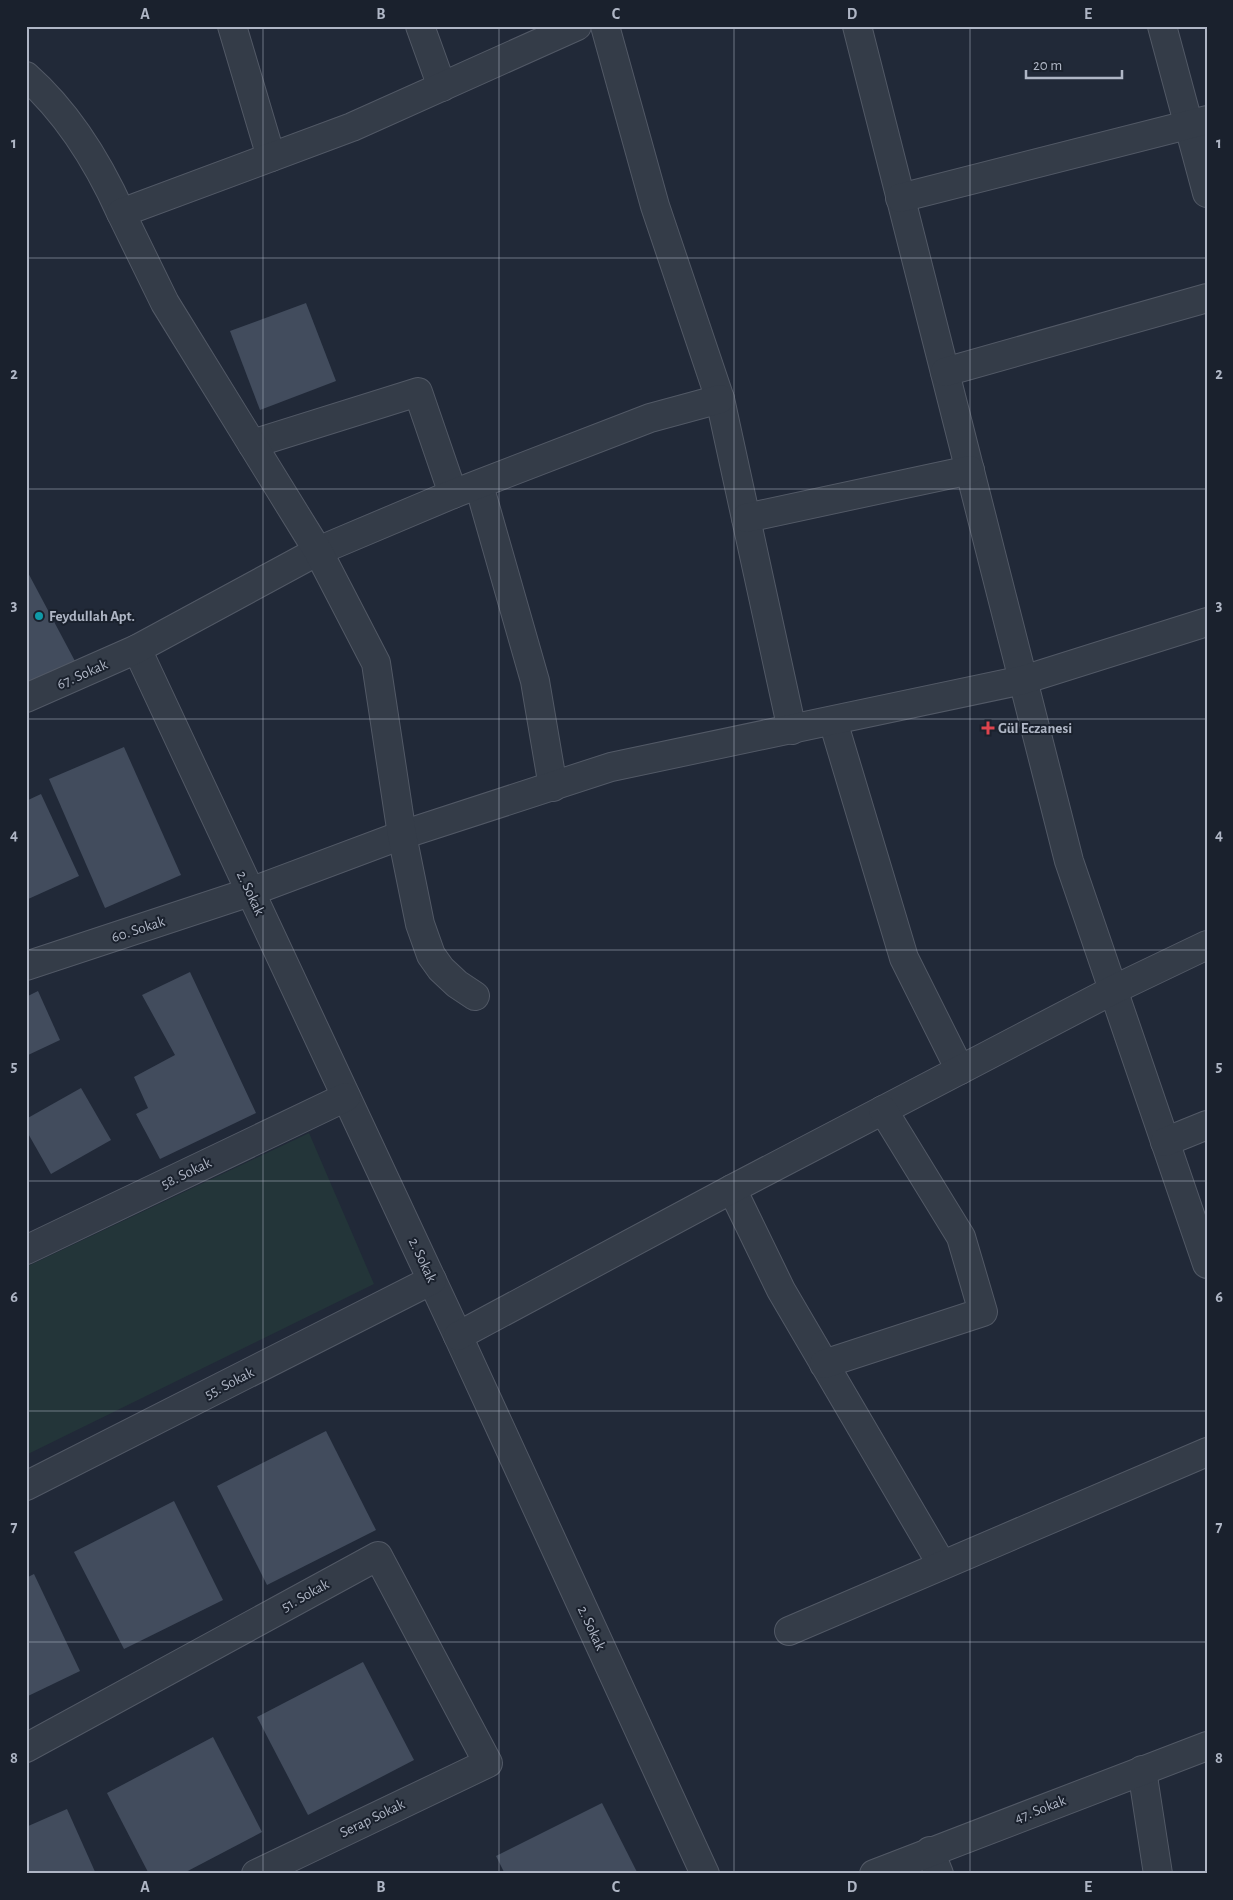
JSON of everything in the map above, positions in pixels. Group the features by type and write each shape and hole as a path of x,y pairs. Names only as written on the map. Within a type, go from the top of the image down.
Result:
{"street":[{"path":"232,26 271,157"},
{"path":"420,26 442,87"},
{"path":"122,213 352,127 577,26"},
{"path":"605,26 656,206 720,399 792,730"},
{"path":"857,26 1069,861 1207,1264"},
{"path":"1162,26 1198,122 1207,193"},
{"path":"26,76 60,110 104,175 165,303 318,551 376,663 402,835 420,924 431,955 441,969 456,984 475,996"},
{"path":"900,198 1198,122"},
{"path":"945,372 1207,298"},
{"path":"252,444 418,392 453,494"},
{"name":"67. Sokak","path":"26,698 137,649 318,551 453,494 650,418 720,399"},
{"path":"746,518 970,470"},
{"path":"478,485 535,681 553,787"},
{"name":"60. Sokak","path":"26,966 250,892 402,835 610,767 1023,680 1207,622"},
{"name":"2. Sokak","path":"137,649 458,1336 704,1874"},
{"path":"833,721 904,958 960,1070"},
{"path":"458,1336 883,1110 1113,990 1207,945"},
{"name":"58. Sokak","path":"26,1250 346,1097"},
{"path":"824,1364 983,1312 961,1237 883,1110"},
{"path":"1165,1142 1207,1125"},
{"path":"732,1189 781,1290 942,1565"},
{"name":"55. Sokak","path":"26,1486 432,1280"},
{"path":"789,1631 1207,1452"},
{"name":"51. Sokak","path":"26,1748 378,1556 488,1763"},
{"name":"47. Sokak","path":"874,1874 934,1862 1142,1770 1207,1746"},
{"name":"Serap Sokak","path":"256,1874 488,1763"},
{"path":"1142,1770 1158,1874"}],"shaded area":[{"path":"309,1133 374,1284 26,1455 26,1267"}],"building":[{"path":"306,303 336,381 260,410 230,331"},
{"name":"Feydullah Apt.","path":"26,569 76,663 26,686"},
{"path":"124,747 181,875 105,908 49,779"},
{"path":"41,794 79,876 26,900 26,801"},
{"path":"190,972 256,1113 160,1159 136,1114 148,1108 134,1077 175,1055 142,995"},
{"path":"38,991 60,1040 26,1056 26,997"},
{"path":"81,1088 111,1140 51,1174 26,1130 26,1119"},
{"path":"326,1431 376,1530 267,1585 217,1486"},
{"path":"174,1501 223,1600 124,1649 74,1552"},
{"path":"34,1574 80,1671 26,1697 26,1578"},
{"path":"363,1662 414,1760 308,1815 257,1717"},
{"path":"213,1737 262,1832 182,1874 149,1874 107,1793"},
{"path":"602,1803 638,1874 505,1874 496,1856"},
{"path":"67,1809 96,1874 26,1874 26,1827"}],"place":[{"name":"Feydullah Apt.","path":"39,616"},
{"name":"Gül Eczanesi","path":"988,728"}]}
